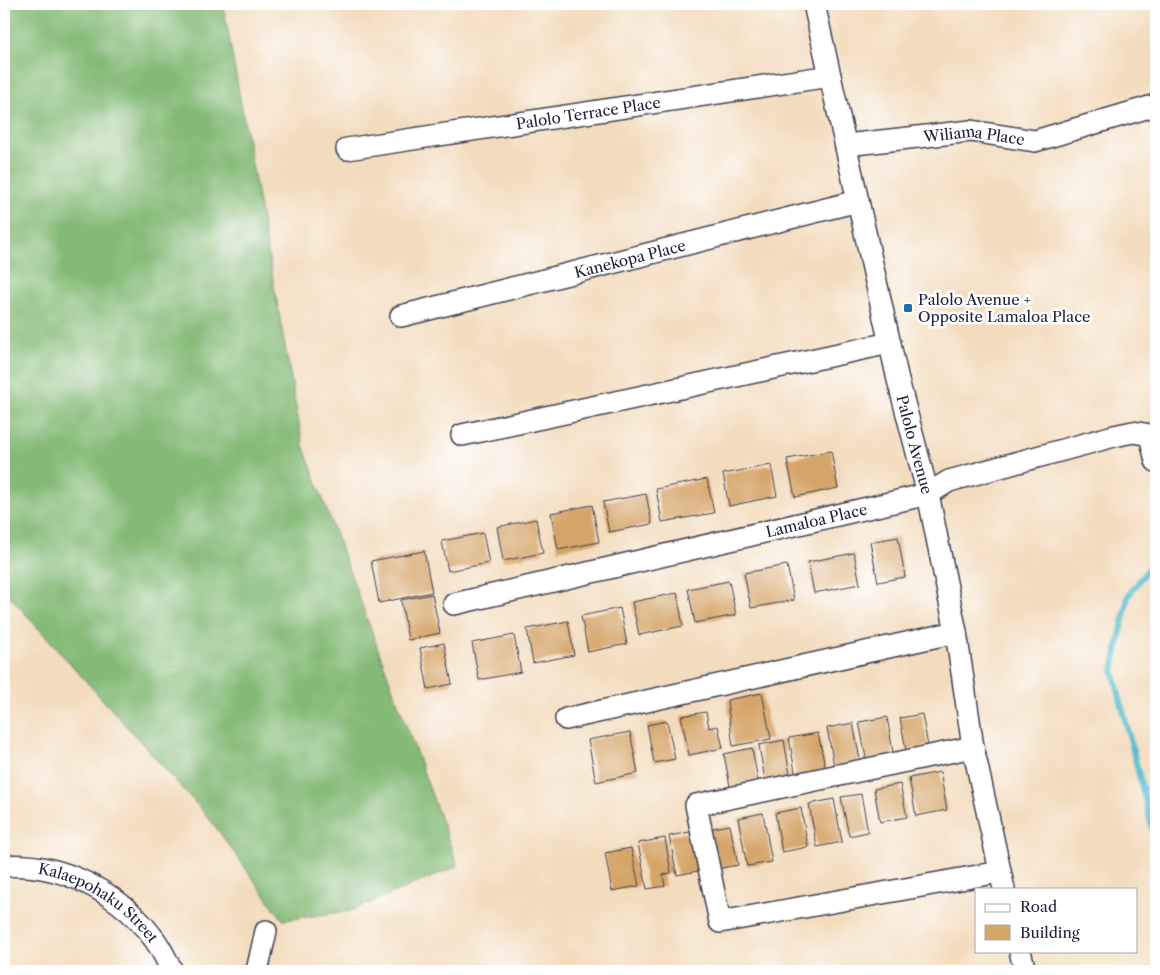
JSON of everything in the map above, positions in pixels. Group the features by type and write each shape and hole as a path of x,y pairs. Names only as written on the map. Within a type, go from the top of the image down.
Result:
{"street":[{"name":"Palolo Avenue","path":"814,4 890,342 928,494 956,632 973,747 1002,880"},
{"name":"Palolo Terrace Place","path":"347,150 830,76"},
{"name":"Wiliama Place","path":"846,145 972,131 1035,141 1156,105"},
{"name":"Kanekopa Place","path":"400,316 858,201"},
{"path":"462,435 890,342"},
{"name":"Lamaloa Place","path":"454,604 928,494 949,481 1133,432 1150,435 1156,461"},
{"path":"566,719 956,632"},
{"path":"973,747 696,805 720,922 1002,880"},
{"name":"Kalaepohaku Street","path":"4,866 46,868 70,876 115,900 152,935 172,971"},
{"path":"257,971 266,931"},
{"path":"1020,952 1025,971"}],"green space":[{"path":"4,4 223,4 303,445 458,866 350,911 283,920 209,818 4,590"}],"building":[{"path":"831,451 838,488 795,497 787,459"},
{"path":"771,465 777,496 729,506 723,474"},
{"path":"707,479 714,513 662,522 656,489"},
{"path":"646,494 652,524 609,532 603,502"},
{"path":"592,505 599,542 558,550 551,513"},
{"path":"536,519 543,553 503,561 497,527"},
{"path":"483,533 489,563 448,571 442,541"},
{"path":"898,537 905,577 878,582 870,542"},
{"path":"424,551 432,592 379,603 371,561"},
{"path":"854,553 860,584 814,593 808,562"},
{"path":"787,565 794,600 751,608 744,573"},
{"path":"729,581 736,615 695,623 688,589"},
{"path":"677,593 683,626 639,635 632,602"},
{"path":"432,594 440,633 408,640 401,600"},
{"path":"620,608 627,644 588,652 581,616"},
{"path":"568,621 574,655 533,663 527,629"},
{"path":"514,635 521,672 479,680 472,643"},
{"path":"444,643 452,684 428,689 420,648"},
{"path":"762,693 771,739 733,746 727,700"},
{"path":"706,712 709,728 718,726 723,748 689,755 681,716"},
{"path":"922,714 928,746 906,750 900,718"},
{"path":"887,717 894,758 867,763 859,722"},
{"path":"667,721 675,759 654,763 647,725"},
{"path":"853,723 861,765 835,770 827,728"},
{"path":"630,732 638,773 596,782 588,740"},
{"path":"818,733 826,771 796,777 789,738"},
{"path":"784,740 791,781 766,786 759,745"},
{"path":"752,748 759,786 731,792 724,754"},
{"path":"940,772 947,810 916,816 909,778"},
{"path":"900,784 907,817 880,822 874,789"},
{"path":"861,794 868,832 849,836 841,797"},
{"path":"834,799 842,842 817,847 809,804"},
{"path":"801,808 808,847 782,852 775,813"},
{"path":"763,813 772,862 747,866 738,818"},
{"path":"730,825 738,865 716,869 708,829"},
{"path":"695,831 703,870 677,875 669,836"},
{"path":"665,838 671,873 663,875 665,886 647,889 638,843"},
{"path":"631,848 639,886 612,891 605,853"}],"waterway":[{"path":"1156,558 1128,596 1113,670 1156,844"}],"place":[{"name":"Palolo Avenue + Opposite Lamaloa Place","path":"908,308"}]}
